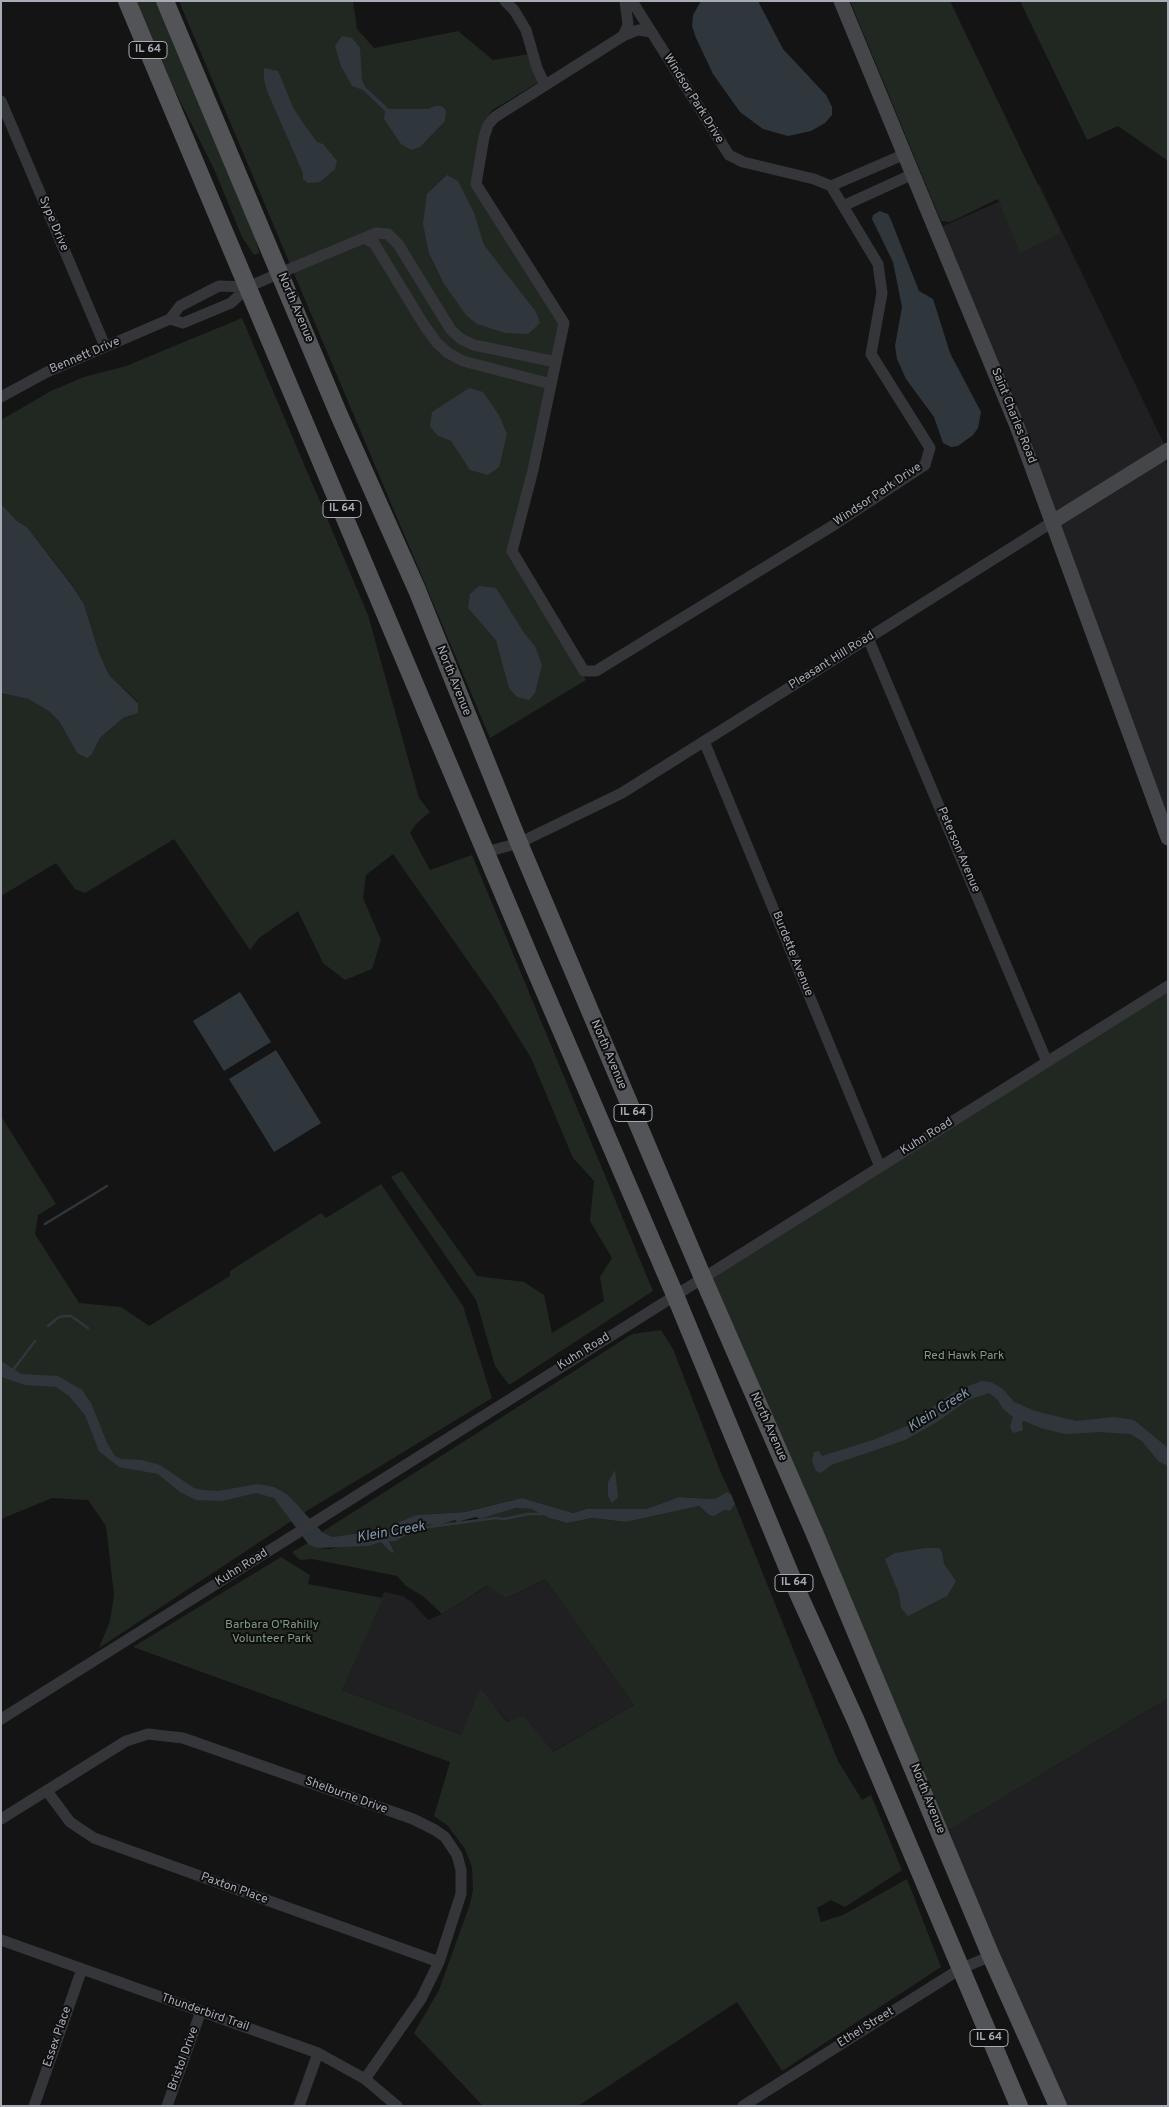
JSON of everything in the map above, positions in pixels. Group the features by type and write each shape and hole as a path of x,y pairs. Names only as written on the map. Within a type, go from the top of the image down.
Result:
{"main road":[{"name":"IL 64","path":"128,1 486,852 676,1295 798,1593 856,1721 1018,2106"},
{"name":"North Avenue","path":"165,1 349,437 417,590 519,842 703,1278 814,1532 991,1956 1058,2106"}],"street":[{"path":"505,1 514,10 526,30 537,68 545,85"},
{"path":"623,36 628,25 625,1"},
{"path":"632,1 651,32"},
{"name":"Saint Charles Road","path":"841,1 1017,426 1054,521 1168,838"},
{"name":"Windsor Park Drive","path":"638,30 651,32 728,156 743,162 814,179 831,186 878,264 882,293 871,354 930,448 925,465 837,523 596,671 584,672 512,551 533,470 564,323 476,184 488,125 494,116 623,36 638,30"},
{"name":"Sype Drive","path":"1,101 105,346"},
{"path":"831,186 905,154"},
{"path":"843,206 913,174"},
{"path":"248,287 376,233 388,234 398,244 452,330 461,339 474,344 556,362"},
{"path":"364,238 374,243 433,337 448,353 463,362 551,384"},
{"path":"402,288 418,277"},
{"name":"Bennett Drive","path":"1,397 47,372 170,319 180,306 219,286 248,287"},
{"name":"Bennett Drive","path":"170,319 183,323 231,303 248,287"},
{"name":"Pleasant Hill Road","path":"486,852 519,842 622,793 1168,450"},
{"name":"Peterson Avenue","path":"868,638 1047,1062"},
{"name":"Burdette Avenue","path":"704,741 880,1167"},
{"name":"Kuhn Road","path":"1,1719 1168,986"},
{"name":"Shelburne Drive","path":"1,1819 126,1742 148,1734 170,1735 183,1738 426,1825 445,1838 451,1846 461,1870 461,1894 439,1962 413,2014 365,2079"},
{"name":"Paxton Place","path":"47,1791 70,1822 94,1838 439,1962"},
{"name":"Thunderbird Trail","path":"1,1940 318,2053 365,2079 397,2106"},
{"name":"Ethel Street","path":"743,2106 960,1969 991,1956"},
{"name":"Essex Place","path":"34,2106 82,1969"},
{"name":"Bristol Drive","path":"167,2106 201,2011"},
{"path":"299,2106 318,2053"}],"shaded area":[{"path":"1039,184 1165,446 1056,517 939,228"},
{"path":"1163,457 1168,466 1168,828 1060,522"},
{"path":"545,1579 634,1705 552,1752 523,1715 508,1722 480,1689 461,1735 342,1690 384,1592 403,1596 413,1603 428,1620 442,1614 488,1586 508,1598"},
{"path":"1168,1698 1168,2106 1061,2106 944,1833"}],"green space":[{"path":"137,1 155,1 255,237 259,253 254,255 242,237 214,169 174,89"},
{"path":"179,1 353,1 357,29 374,48 458,31 493,60 529,54 539,82 491,111 480,135 472,182 560,324 509,554 586,680 490,738"},
{"path":"850,1 950,1 1061,233 1020,253 998,199 950,222 941,221"},
{"path":"1020,1 1168,1 1168,161 1118,126 1087,140"},
{"path":"242,318 368,615 419,798 430,812 416,824 410,833 430,870 472,855 653,1291 509,1385 495,1366 476,1300 391,1177 402,1171 477,1276 524,1282 544,1295 552,1333 604,1301 600,1277 612,1258 590,1221 594,1181 573,1158 531,1058 496,1001 393,854 366,875 363,898 381,940 372,969 345,980 323,963 298,911 259,938 250,950 174,839 85,893 75,889 56,863 1,896 1,693 28,699 50,712 59,721 77,753 92,754 100,738 123,718 131,716 138,702 109,675 99,653 84,604 74,587 27,527 17,521 1,504 1,420 51,391 84,377 126,366"},
{"name":"Red Hawk Park","path":"1168,985 1168,1698 944,1833 708,1278"},
{"path":"1,1116 56,1204 38,1215 35,1234 79,1303 121,1307 149,1326 230,1276 230,1271 321,1213 326,1218 381,1184 463,1306 492,1398 305,1512 99,1648 110,1621 114,1595 106,1526 88,1500 52,1498 1,1519"},
{"path":"661,1330 673,1349 731,1494 727,1492 717,1498 710,1499 679,1497 646,1509 586,1509 573,1513 522,1498 465,1512 417,1515 390,1529 343,1537 333,1537 322,1532 632,1334"},
{"name":"Barbara O'Rahilly Volunteer Park","path":"735,1504 838,1761 862,1800 871,1795 902,1870 845,1907 831,1900 817,1908 821,1922 843,1915 907,1879 941,1967 782,2071 737,2002 578,2106 483,2106 414,2033 439,1990 470,1904 473,1890 472,1867 465,1849 448,1826 434,1816 450,1762 133,1647 281,1557 310,1575 308,1584 383,1598 342,1690 461,1735 480,1688 507,1722 523,1715 553,1752 634,1705 545,1579 507,1598 487,1586 442,1614 423,1596 406,1586 397,1576 312,1559 300,1560 292,1552 308,1543 317,1548 330,1549 347,1545 369,1546 381,1542 394,1552 389,1541 428,1524 480,1519 516,1508 531,1509 549,1518 567,1523 592,1518 626,1522 699,1506 709,1515 724,1510 730,1511"}],"water":[{"path":"701,1 758,1 783,49 826,95 832,107 832,115 825,123 811,131 788,136 763,129 740,112 713,74 696,38 692,26 693,15"},
{"path":"342,36 352,38 360,48 362,80 365,87 389,109 428,109 442,106 446,111 445,121 420,147 411,150 401,144 384,119 385,111 363,90 352,86 341,66 335,46"},
{"path":"264,68 278,71 293,107 303,123 317,142 323,144 337,161 335,169 320,182 308,183 303,179 303,173 267,91"},
{"path":"447,175 458,181 474,213 484,245 536,312 540,323 528,334 505,333 477,324 466,315 444,284 429,253 423,224 427,194"},
{"path":"880,211 888,214 891,220 919,291 933,299 950,353 981,412 978,428 973,435 958,446 951,447 943,443 934,417 906,379 897,359 895,346 902,307 893,262 872,219 873,215"},
{"path":"469,388 483,392 499,415 507,434 499,467 488,475 470,470 451,441 437,435 430,426 432,412"},
{"path":"1,504 17,521 27,527 74,588 84,604 99,653 109,675 138,703 138,713 123,718 100,738 92,754 87,758 77,753 59,721 50,712 28,699 1,693"},
{"path":"479,586 496,588 524,633 535,646 542,665 535,693 529,700 517,697 509,688 496,640 468,608 470,594"},
{"path":"240,992 271,1042 224,1071 193,1021"},
{"path":"276,1050 321,1123 274,1152 229,1079"},
{"path":"1,1361 21,1374 58,1376 82,1390 91,1403 107,1443 115,1456 121,1459 142,1460 160,1465 194,1488 202,1490 218,1491 258,1484 274,1487 288,1495 322,1532 333,1537 390,1529 394,1524 417,1515 465,1512 522,1498 573,1513 586,1509 646,1509 679,1497 710,1499 717,1498 727,1492 731,1494 735,1504 730,1511 724,1510 714,1516 709,1515 699,1506 626,1522 592,1518 567,1523 549,1518 531,1509 516,1508 480,1519 476,1517 457,1522 455,1520 436,1526 428,1524 395,1541 389,1541 394,1552 392,1553 381,1542 369,1546 317,1548 309,1545 274,1498 256,1493 222,1501 196,1500 180,1492 158,1474 119,1467 99,1451 85,1415 69,1396 56,1387 25,1385 4,1378 1,1375"},
{"path":"981,1381 991,1382 1003,1389 1014,1402 1035,1411 1076,1421 1114,1417 1134,1420 1168,1448 1168,1466 1158,1461 1142,1441 1130,1434 1100,1432 1065,1434 1041,1428 1024,1421 1022,1422 1023,1430 1013,1433 1010,1427 1013,1417 989,1393 968,1400 937,1422 905,1440 831,1465 821,1473 816,1471 812,1461 814,1452 819,1451 822,1456 873,1440 909,1425 952,1393"},
{"path":"615,1470 618,1497 612,1503 608,1496 608,1482"},
{"path":"925,1548 939,1548 942,1552 944,1564 956,1581 947,1596 908,1616 901,1608 899,1594 885,1559 895,1553"}],"waterway":[{"path":"45,1224 107,1186"},
{"path":"48,1326 59,1317 71,1316 88,1328"},
{"path":"13,1370 35,1341"},
{"name":"Klein Creek","path":"414,1529 496,1518 504,1519 528,1514 546,1514"}]}
